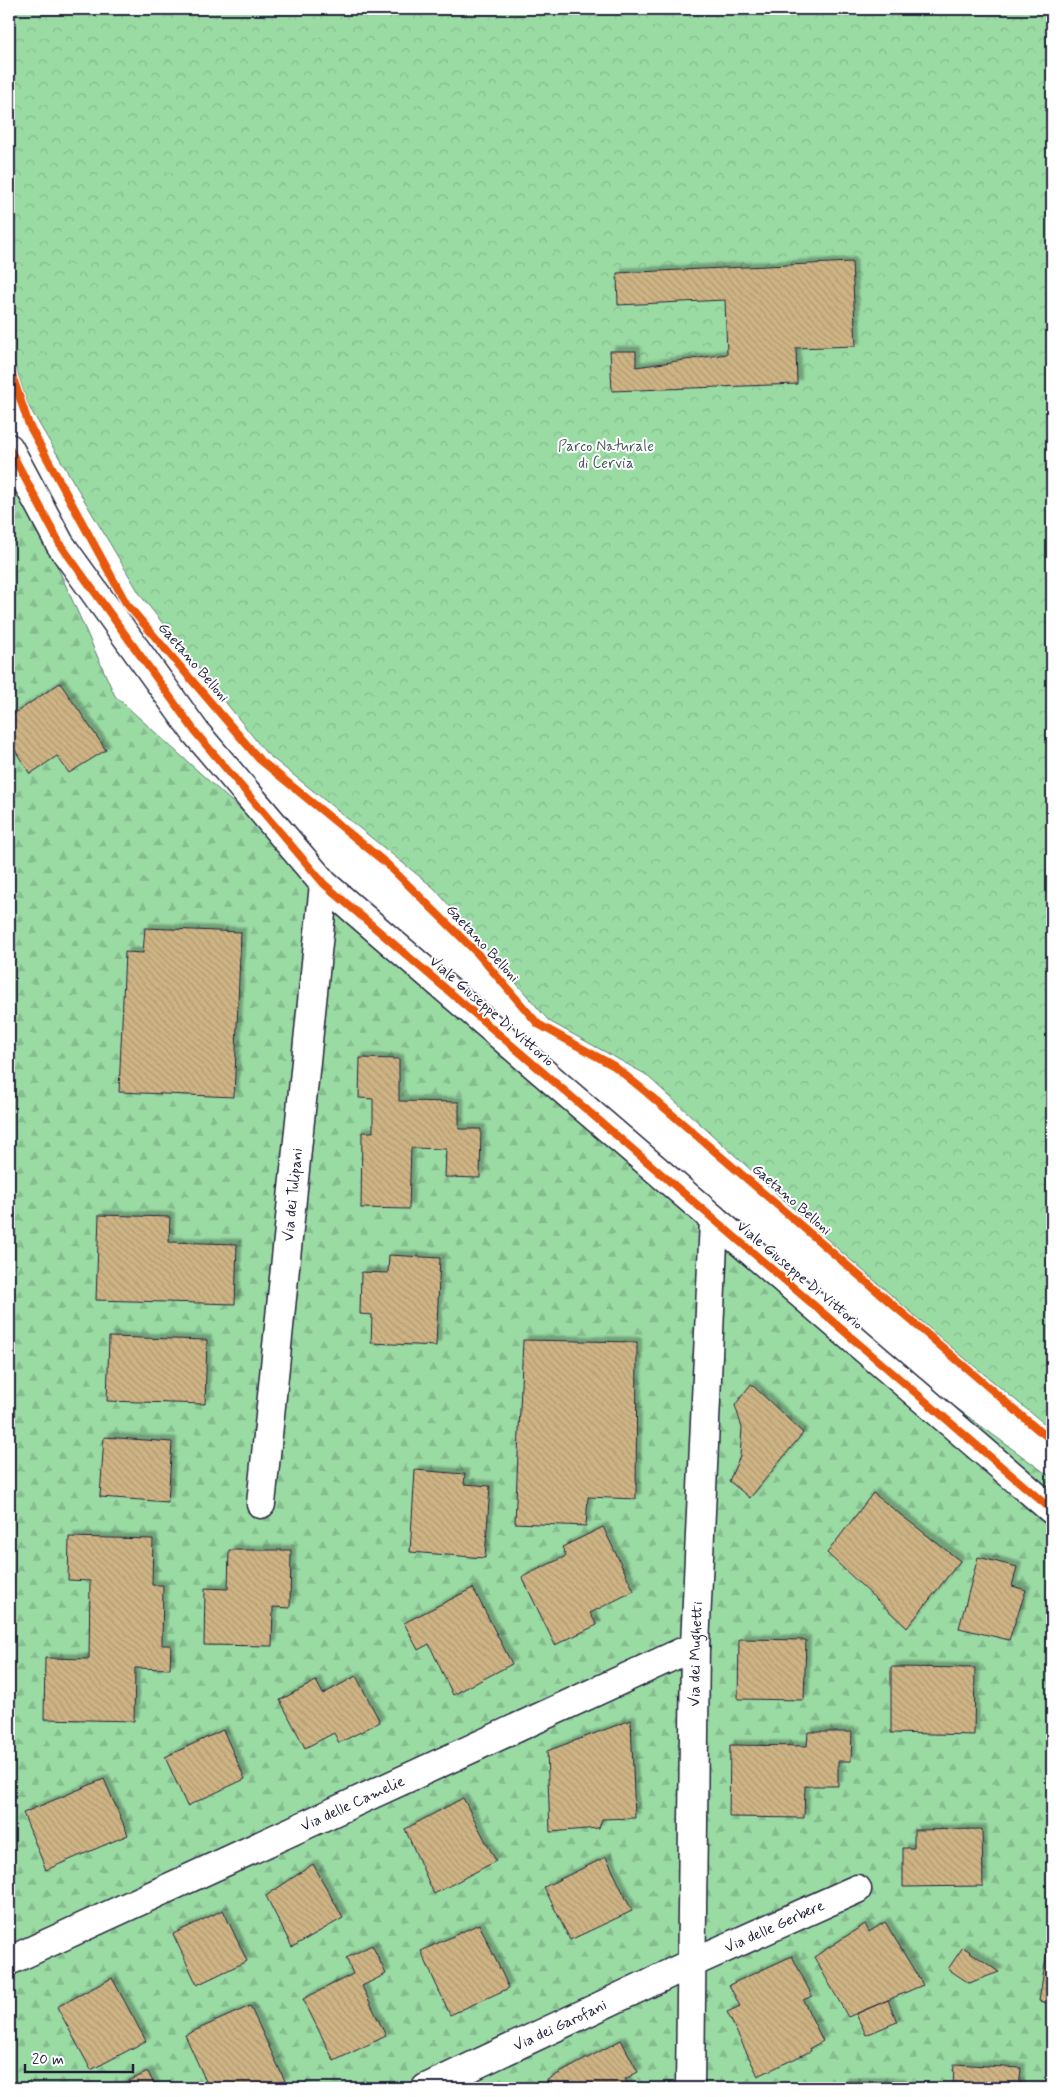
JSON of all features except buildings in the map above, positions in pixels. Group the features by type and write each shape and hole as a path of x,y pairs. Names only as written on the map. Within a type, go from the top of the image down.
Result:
{"street":[{"name":"Viale Giuseppe Di Vittorio","path":"9,448 60,544 190,725 324,884 1052,1510"},
{"name":"Via dei Tulipani","path":"261,1504 324,884"},
{"name":"Via dei Mughetti","path":"690,2088 695,1646 714,1220"},
{"name":"Via delle Camelie","path":"9,1961 695,1646"},
{"name":"Via delle Gerbere","path":"692,1964 857,1889"},
{"name":"Via dei Garofani","path":"426,2088 692,1964"}],"green space":[{"name":"Parco Naturale di Cervia","path":"9,9 1052,9 1052,1430 951,1347 838,1249 645,1074 549,1021 434,888 266,753 141,596 28,405 9,347"},
{"path":"9,458 115,696 671,1199 1052,1478 1052,2088 9,2088"}],"cycle path":[{"name":"Gaetano Belloni","path":"9,366 29,425 126,603 259,759 387,864 477,953 538,1024 614,1066 1052,1440"},
{"path":"9,448 60,544 196,733 324,884 1052,1510"}]}
